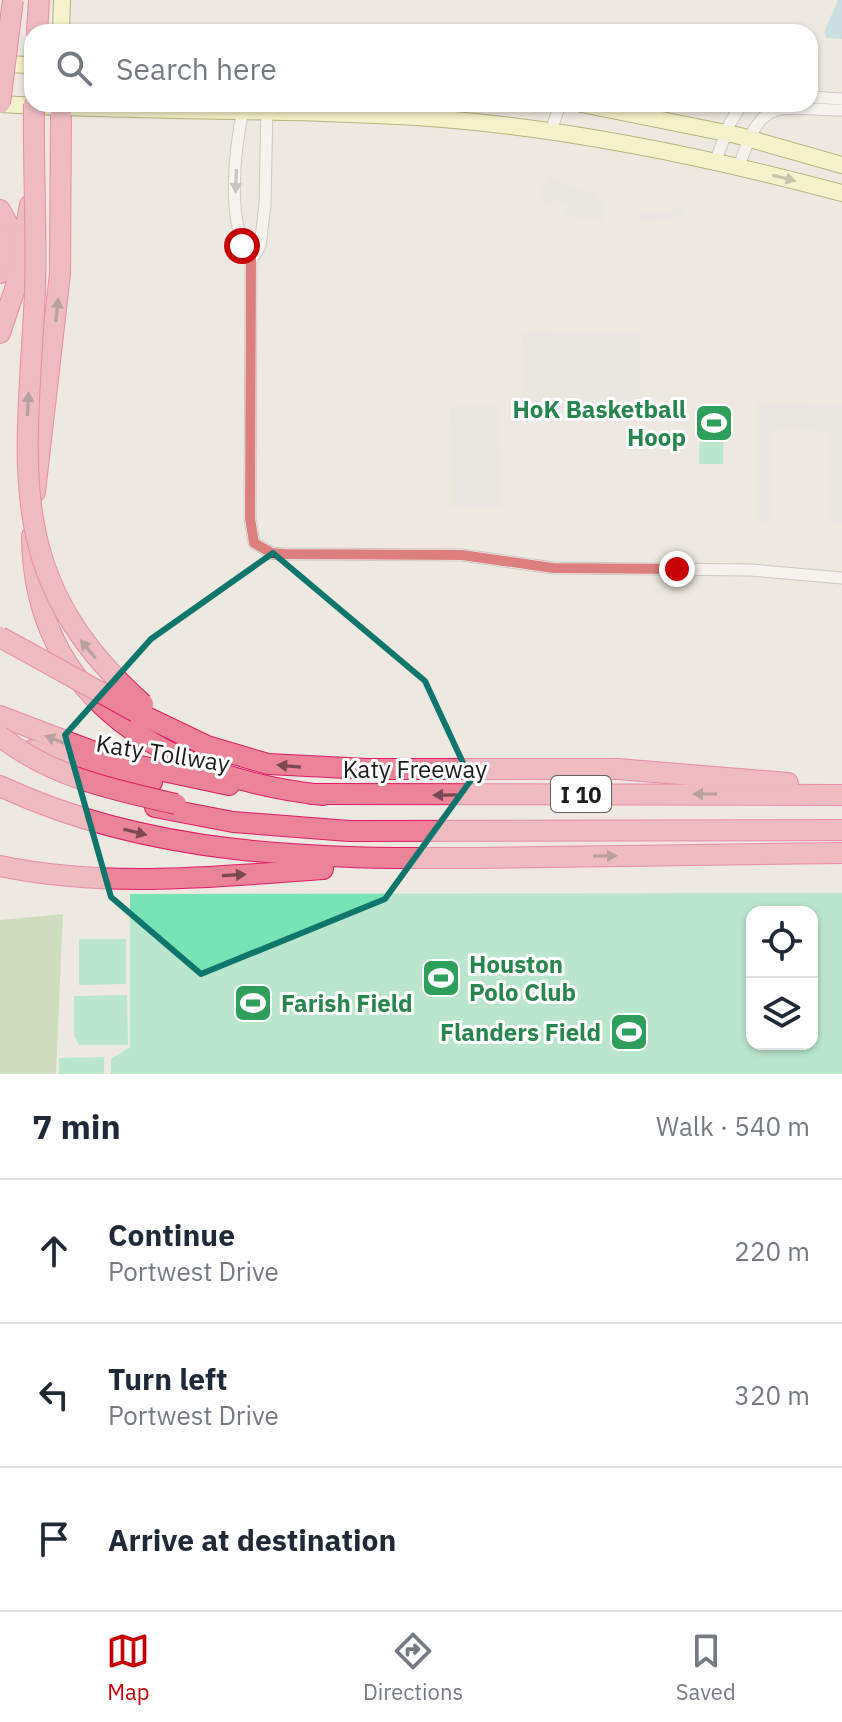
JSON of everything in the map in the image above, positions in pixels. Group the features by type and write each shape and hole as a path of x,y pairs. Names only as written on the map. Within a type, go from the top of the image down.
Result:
{"highway":[{"path":"0,104 13,0"},
{"path":"38,24 39,0"},
{"path":"34,112 32,192 36,260 25,473 34,543 49,587 76,634 118,683 168,725"},
{"path":"61,112 60,274 32,525 37,590 51,631 69,666 98,702 142,739 178,757 238,778 323,795"},
{"path":"0,333 15,289 32,192"},
{"path":"0,210 12,232 13,244 9,272 0,294"},
{"path":"0,236 4,257 0,273"},
{"path":"0,637 207,746 268,764 367,769 618,769 786,782 840,795"},
{"name":"Katy Freeway","path":"0,716 57,740 150,770 249,788 323,795 840,795"},
{"path":"0,736 23,753 66,774 176,808 290,819 350,821 842,818"},
{"name":"Katy Tollway","path":"0,736 70,763 134,780 221,790 323,795"},
{"path":"0,747 63,780 261,825 349,831 842,830"},
{"path":"0,786 60,810 134,833 238,851 303,857 527,858 842,853"},
{"path":"0,856 72,875"},
{"path":"0,866 32,873 153,880 527,858"}],"main road":[{"path":"61,24 62,0"},
{"path":"0,64 24,65"},
{"path":"0,104 24,104"},
{"path":"335,112 551,131 727,164 842,193"},
{"path":"621,112 737,136 842,165"}],"street":[{"path":"818,98 842,99"},
{"path":"818,110 842,110"},
{"path":"243,112 238,131 235,211 242,246 251,257"},
{"path":"267,112 265,205 260,246 251,257 250,518 254,543 262,549 285,554 462,555 553,568 751,570 842,578"},
{"path":"551,131 557,112"},
{"path":"727,164 737,136 741,112"},
{"path":"727,164 737,136 768,112"}],"highlighted area":[{"path":"273,553 425,681 471,780 385,899 201,974 111,897 65,735 151,639"}],"green space":[{"path":"700,421 724,421 723,464 699,464"},
{"name":"Houston Polo Club","path":"842,893 842,1074 111,1074 111,1059 130,1047 130,894"},
{"path":"63,914 56,1074 0,1074 0,920"},
{"path":"79,939 126,939 126,984 79,985"},
{"path":"127,995 128,1045 79,1045 74,1036 74,996"},
{"path":"104,1057 104,1074 59,1074 59,1058"}],"shaded area":[{"path":"550,175 575,188 598,193 599,200 604,202 604,221 565,214 568,206 555,200 550,208 540,199 544,192 540,188"},
{"path":"680,205 685,208 675,218 640,222 640,213 667,213"},
{"path":"522,331 640,333 640,412 523,410"},
{"path":"757,403 842,404 842,523 829,523 829,431 772,430 771,523 757,523"},
{"path":"500,405 501,507 451,507 450,406"}],"water":[{"path":"838,0 842,0 842,39 827,38 824,32"}],"place":[{"name":"HoK Basketball Hoop","path":"714,423"},
{"name":"Houston Polo Club","path":"441,978"},
{"name":"Farish Field","path":"253,1003"},
{"name":"Flanders Field","path":"629,1032"}],"route":[{"path":"242,246 251,257 251,534 254,543 262,549 285,554 462,555 553,568 677,569"}]}
